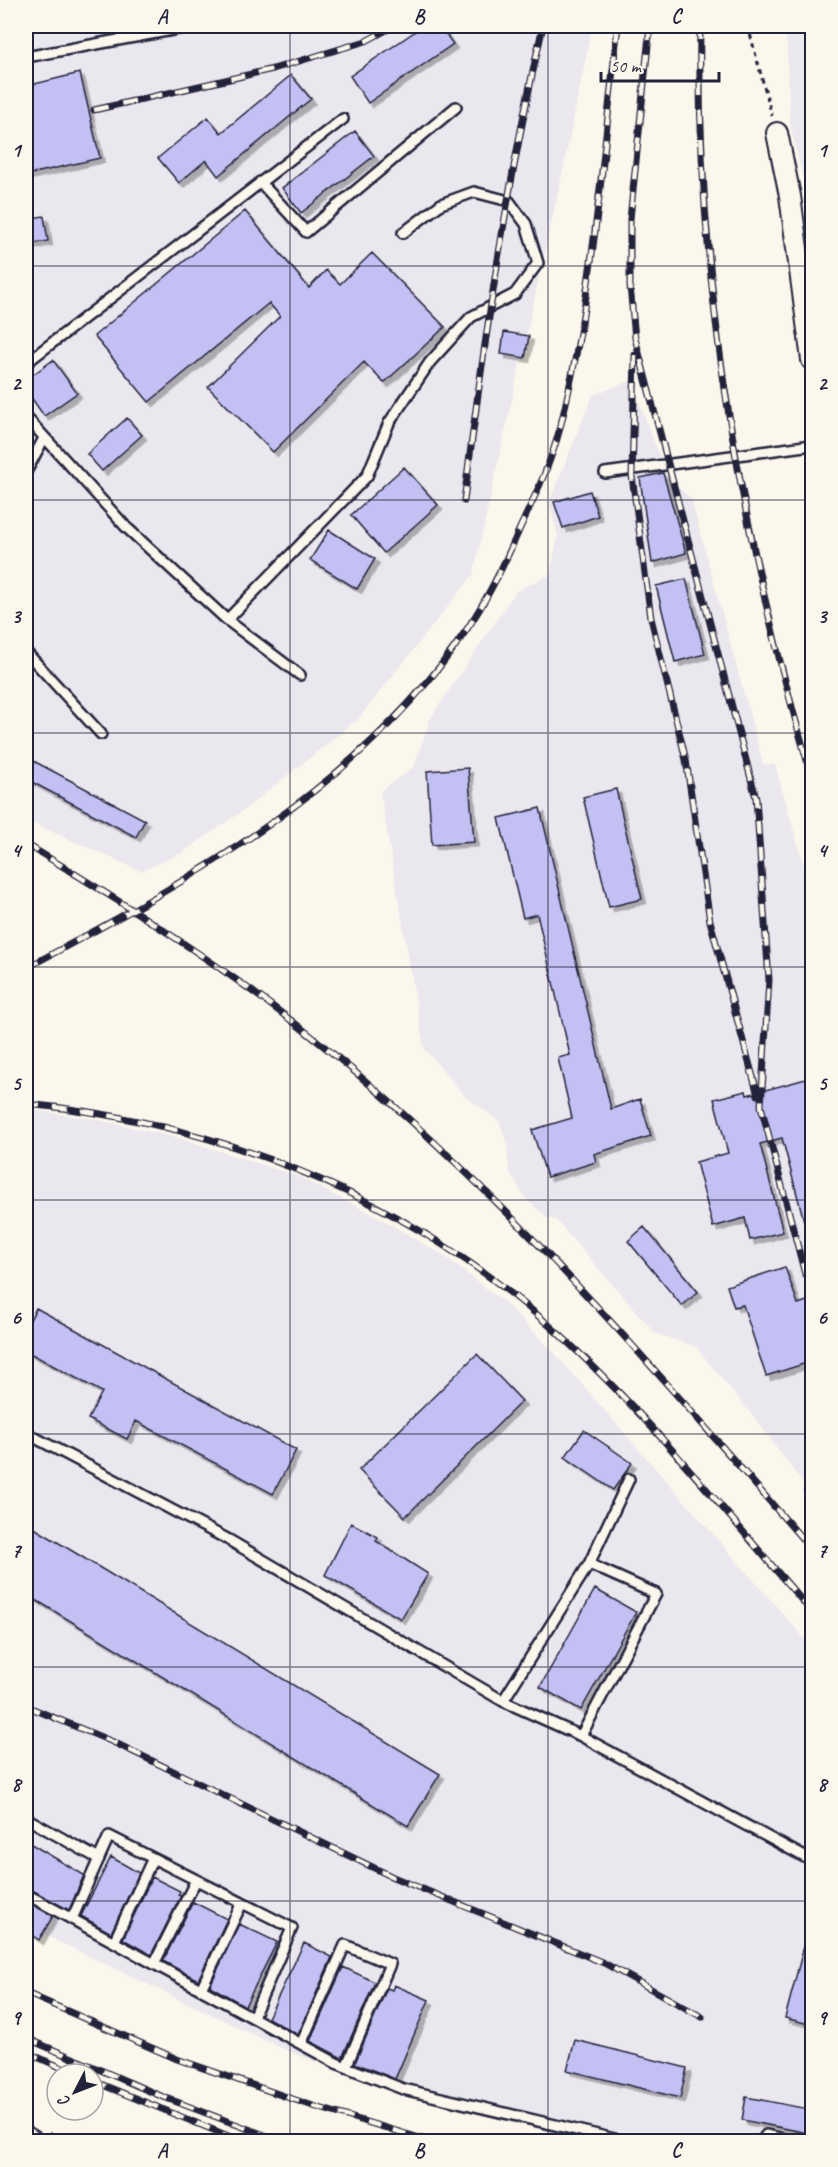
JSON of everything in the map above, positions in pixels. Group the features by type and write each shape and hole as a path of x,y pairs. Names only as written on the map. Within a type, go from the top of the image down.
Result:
{"street":[{"path":"777,133 790,196 813,360"},
{"path":"26,2137 34,2142"}],"lane":[{"path":"26,57 194,26"},
{"path":"260,182 306,232 456,107"},
{"path":"26,363 343,119"},
{"path":"227,620 367,476 389,423 430,362 471,317 515,294 538,264 526,224 509,201 474,192 441,204 403,233"},
{"path":"26,417 126,527 227,620 300,675"},
{"path":"26,472 44,438"},
{"path":"605,473 813,445"},
{"path":"26,652 101,734"},
{"path":"26,1266 26,1275"},
{"path":"26,1433 229,1540 503,1701 581,1736 813,1861"},
{"path":"503,1701 589,1564 628,1479"},
{"path":"581,1736 656,1594 589,1564"},
{"path":"26,1818 99,1859"},
{"path":"72,1919 109,1836 292,1928 253,2018"},
{"path":"114,1942 153,1858"},
{"path":"154,1964 196,1880"},
{"path":"26,1894 346,2067 403,2089 627,2142"},
{"path":"201,1989 242,1903"},
{"path":"301,2044 345,1945 390,1964 346,2067"},
{"path":"761,2142 766,2135 797,2142"}],"path":[{"path":"748,26 777,133"}],"shaded area":[{"path":"26,26 592,26 563,170 473,575 358,719 244,810 182,853 141,871 26,820"},
{"path":"786,26 812,26 812,215 790,125"},
{"path":"631,381 668,478 691,499 763,764 775,765 812,894 812,1510 801,1490 805,1486 757,1421 696,1347 655,1333 556,1220 547,1218 525,1198 509,1171 507,1144 499,1121 464,1095 424,1048 380,791 414,767 430,719 516,591 550,575 558,536 549,503 593,395"},
{"path":"26,1109 94,1119 179,1138 297,1176 378,1217 444,1256 504,1302 556,1355 812,1647 812,2141 590,2141 466,2111 372,2085 279,2047 26,1926"}],"building":[{"path":"423,26 440,26 453,44 368,103 350,76"},
{"path":"80,73 100,158 26,175 26,86"},
{"path":"291,75 311,99 218,176 206,160 179,183 158,158 208,117 221,133"},
{"path":"355,131 374,156 301,213 282,188"},
{"path":"245,211 309,288 326,270 340,284 372,253 445,327 384,383 364,362 273,452 208,387 280,316 269,303 149,402 94,336"},
{"path":"44,216 48,241 26,245 26,219"},
{"path":"504,332 529,336 525,358 501,354"},
{"path":"53,360 77,393 44,416 26,390 26,380"},
{"path":"127,418 142,435 102,471 87,454"},
{"path":"404,467 438,505 384,553 351,515"},
{"path":"663,473 686,553 652,563 640,478"},
{"path":"590,491 598,516 563,528 554,502"},
{"path":"329,530 375,559 357,589 310,560"},
{"path":"686,579 705,654 675,662 656,586"},
{"path":"26,757 145,820 136,837 26,779"},
{"path":"468,768 474,842 432,845 427,771"},
{"path":"616,789 642,899 609,907 583,797"},
{"path":"540,808 611,1109 640,1099 651,1136 594,1154 596,1162 547,1177 532,1130 572,1118 558,1058 570,1055 537,914 523,918 499,818"},
{"path":"813,1077 813,1236 808,1236 782,1138 760,1144 783,1232 750,1240 745,1218 713,1227 696,1162 728,1153 714,1099 746,1091 747,1095"},
{"path":"644,1227 698,1292 682,1306 628,1241"},
{"path":"785,1267 798,1304 813,1299 813,1361 766,1376 743,1305 734,1307 727,1286"},
{"path":"36,1308 296,1450 273,1494 136,1421 127,1439 88,1419 102,1392 26,1351 26,1328"},
{"path":"477,1354 522,1401 405,1517 359,1470"},
{"path":"584,1430 632,1463 613,1490 565,1457"},
{"path":"26,1523 440,1774 408,1826 26,1594"},
{"path":"351,1523 378,1537 376,1541 428,1574 401,1619 325,1575"},
{"path":"595,1589 636,1612 581,1710 540,1687"},
{"path":"26,1841 84,1875 69,1910 26,1887"},
{"path":"111,1857 139,1873 111,1933 81,1916"},
{"path":"152,1877 180,1891 178,1895 181,1896 151,1955 123,1939"},
{"path":"26,1901 53,1916 39,1940 26,1931"},
{"path":"193,1902 227,1919 198,1980 163,1961"},
{"path":"239,1924 277,1942 245,2006 210,1986"},
{"path":"808,1931 813,1932 813,2025 785,2018"},
{"path":"304,1943 332,1957 298,2035 268,2018"},
{"path":"343,1967 375,1982 342,2058 310,2041"},
{"path":"394,1985 429,2000 395,2079 355,2063 387,1988 392,1990"},
{"path":"575,2040 687,2068 680,2098 567,2070"},
{"path":"746,2097 813,2110 813,2134 742,2120"}],"railway":[{"path":"94,110 273,69 366,41 394,26"},
{"path":"464,501 497,262 518,144 543,26"},
{"path":"26,968 149,901 209,864 268,825 324,783 377,736 425,685 475,617 502,567 537,492 560,428 589,279 618,26"},
{"path":"650,26 630,219 630,286 635,338 756,798 769,980 761,1106 805,1274"},
{"path":"700,26 701,122 706,217 715,312 728,406 744,500 764,593 786,686 812,778"},
{"path":"635,355 632,476 651,618 686,760 710,921 758,1095"},
{"path":"26,844 131,909 268,1003 372,1086 440,1147 569,1277 631,1344 812,1550"},
{"path":"26,1104 95,1113 163,1127 230,1146 296,1170 360,1198 421,1232 480,1270 535,1313 609,1382 679,1457 812,1612"},
{"path":"26,1706 113,1742 393,1877 604,1963 702,2017"},
{"path":"26,1993 177,2059 313,2106 433,2142"},
{"path":"26,2038 161,2096 283,2142"},
{"path":"26,2052 49,2062"},
{"path":"105,2086 243,2142"}]}
